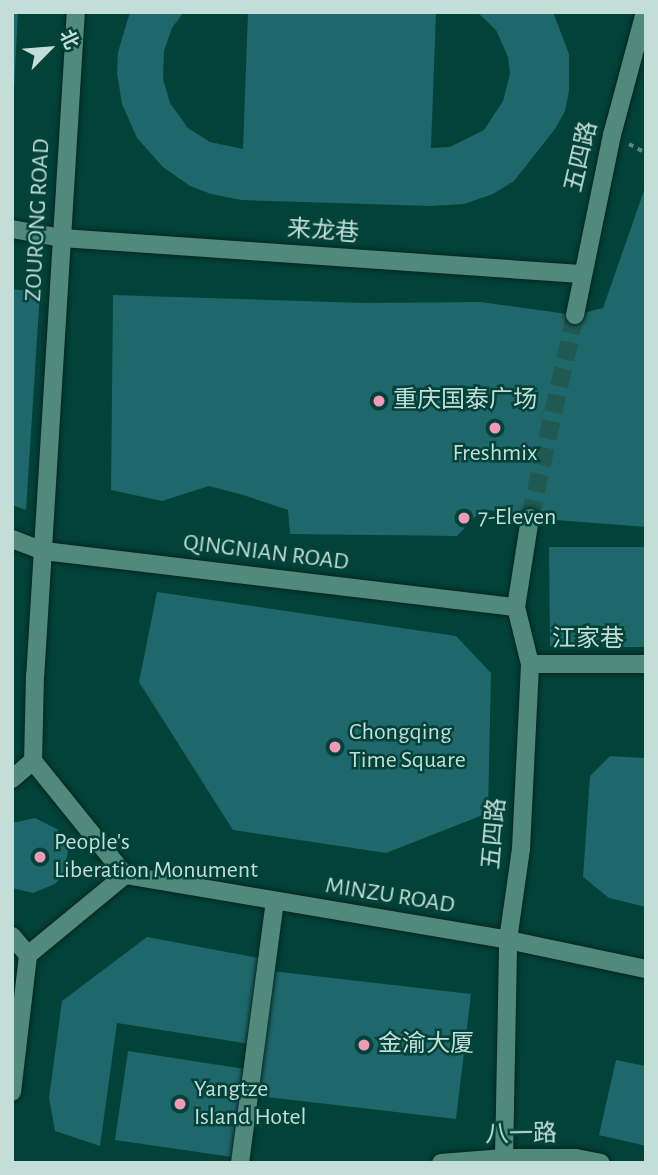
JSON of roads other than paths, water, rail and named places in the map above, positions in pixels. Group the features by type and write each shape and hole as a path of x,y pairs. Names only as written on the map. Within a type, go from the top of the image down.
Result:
{"street":[{"name":"五四路","path":"575,315 581,274 612,135 645,12"},
{"name":"ZOURONG ROAD","path":"33,761 35,676 62,238 72,17"},
{"name":"来龙巷","path":"12,229 62,238 581,274"},
{"name":"五四路","path":"504,1158 508,940 521,849 530,664 516,607 530,518"},
{"name":"QINGNIAN ROAD","path":"12,539 44,551 516,607"},
{"name":"江家巷","path":"530,664 646,664"},
{"path":"12,779 33,761 125,875 28,955 12,1092"},
{"name":"MINZU ROAD","path":"125,875 508,940 646,970"},
{"path":"240,1163 275,902"},
{"path":"12,936 28,955"},
{"name":"八一路","path":"441,1163 504,1158 576,1158 600,1163"}],"tunnel":[{"path":"530,518 575,315"}],"place":[{"name":"重庆国泰广场","path":"379,401"},
{"name":"Freshmix","path":"495,428"},
{"name":"7-Eleven","path":"464,518"},
{"name":"Chongqing Time Square","path":"335,747"},
{"name":"People's Liberation Monument","path":"40,857"},
{"name":"金渝大厦","path":"364,1045"},
{"name":"Yangtze Island Hotel","path":"180,1104"}]}
